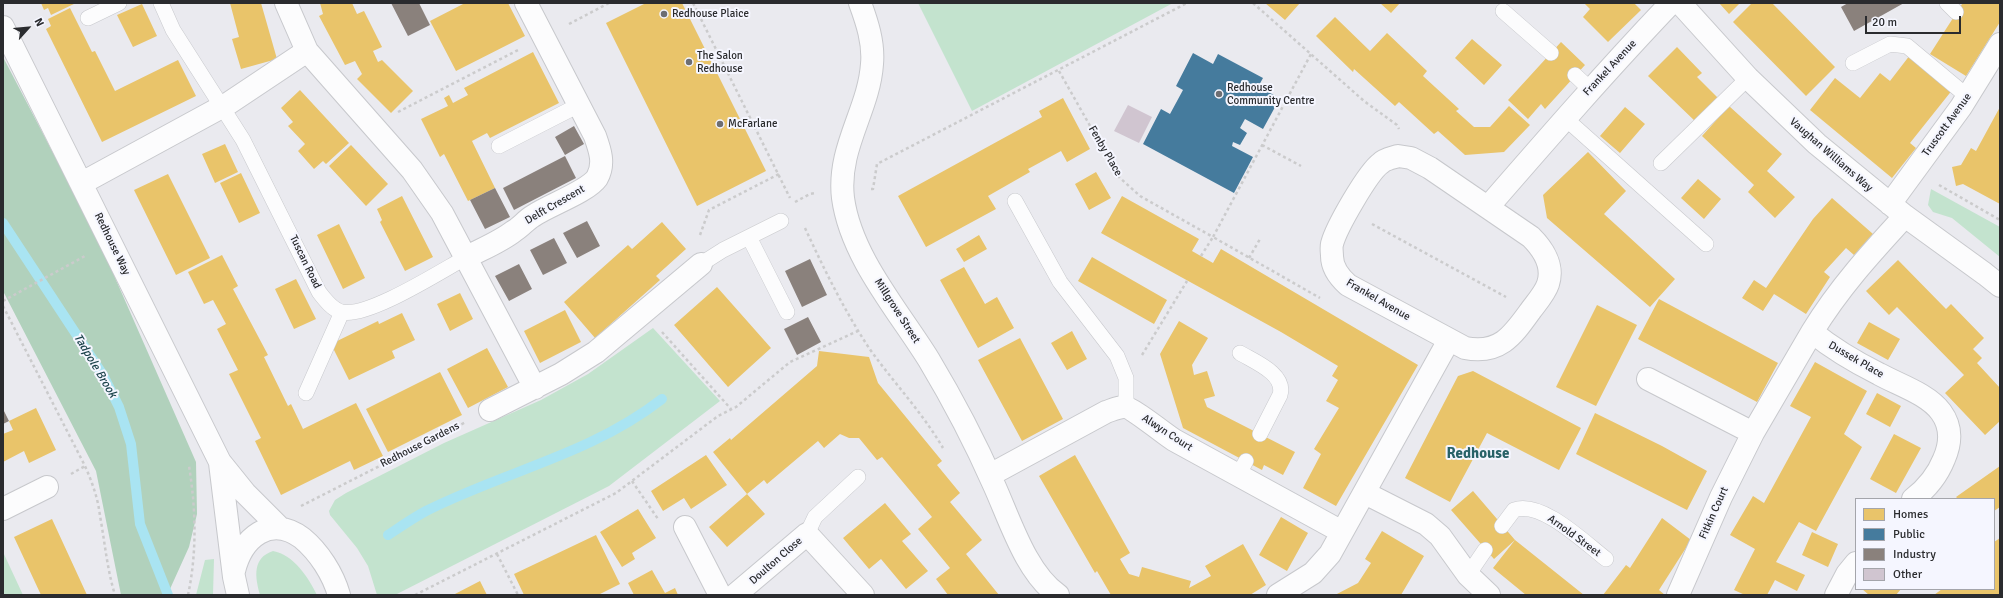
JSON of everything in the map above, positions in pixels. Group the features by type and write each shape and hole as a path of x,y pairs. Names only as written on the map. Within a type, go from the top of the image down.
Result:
{"street":[{"path":"286,3 307,51 374,125 416,176 442,213 535,388"},
{"name":"Delft Crescent","path":"465,258 515,231 534,215 589,186 596,178 601,167 601,153 595,136 526,3"},
{"name":"Millgrove Street","path":"860,3 871,36 872,64 866,96 846,153 843,167 842,191 846,214 859,250 948,391 990,475 1021,546 1037,575 1058,595"},
{"name":"Frankel Avenue","path":"1488,206 1566,119 1583,82 1671,3"},
{"name":"Vaughan Williams Way","path":"1680,3 1748,78 1818,144 1897,210 2000,286"},
{"name":"Redhouse Way","path":"3,27 216,454 245,494 280,528 300,537 314,550 331,574 339,595"},
{"name":"Truscott Avenue","path":"1897,210 1914,171 1968,97 1997,40"},
{"path":"82,183 222,107 307,51"},
{"name":"Frankel Avenue","path":"1398,156 1405,157 1430,168 1488,206 1531,237 1541,248 1546,258 1549,272 1548,283 1531,311 1508,339 1488,349 1475,350 1465,348 1348,285 1339,278 1332,258 1332,244 1337,231 1366,180 1376,167 1388,159 1398,156"},
{"path":"1812,332 1830,302 1897,210"},
{"path":"490,410 535,388 596,352 701,264"},
{"name":"Fitkin Court","path":"1678,595 1721,497 1753,433 1812,332"},
{"name":"Dussek Place","path":"1812,332 1841,353 1928,400 1941,411 1949,429 1950,437 1946,454 1937,472 1926,488 1914,498"},
{"path":"1283,594 1320,567 1330,554 1449,340"},
{"path":"1648,379 1753,433"},
{"path":"990,475 1106,412 1117,408 1126,407"},
{"name":"Alwyn Court","path":"1126,407 1134,410 1150,425 1174,440 1242,468 1342,532"},
{"name":"Redhouse Way","path":"216,454 238,595"},
{"path":"3,509 47,487"},
{"path":"1365,493 1426,524 1440,536 1476,587"},
{"path":"685,527 720,595"},
{"name":"Redhouse Way","path":"234,571 240,553 255,535 266,530 280,528"},
{"name":"Doulton Close","path":"735,595 807,534 863,595"},
{"path":"1836,595 1847,574 1855,564"}],"lane":[{"path":"88,18 119,3"},
{"name":"Tuscan Road","path":"161,3 173,30 243,140 319,292 326,301 342,312"},
{"path":"1503,11 1551,53"},
{"path":"1853,63 1890,44 1906,46 1968,97"},
{"path":"1661,163 1748,78"},
{"path":"499,146 579,105"},
{"path":"1566,119 1706,244"},
{"path":"1015,201 1060,282 1117,356 1126,378 1126,407"},
{"path":"701,264 722,250 781,221"},
{"path":"749,237 787,312"},
{"path":"306,393 342,312 353,312 374,306 465,258"},
{"path":"1240,353 1270,372 1279,380 1282,389 1260,434"},
{"path":"807,534 815,517 858,477"},
{"name":"Arnold Street","path":"1502,526 1514,510 1525,508 1538,512 1565,527 1606,559"},
{"path":"1476,587 1485,550"}],"path":[{"path":"374,125 609,3"},
{"path":"693,3 796,210"},
{"path":"793,203 810,194 873,189 877,164 1059,71 1187,3"},
{"path":"1253,3 1375,110 1397,124 1405,157"},
{"path":"1201,256 1213,237 1311,54"},
{"name":"Fenby Place","path":"1059,71 1119,177 1140,196 1325,302"},
{"path":"1262,145 1301,166"},
{"path":"1914,171 2000,220"},
{"path":"698,240 709,210 779,174"},
{"path":"1348,211 1531,311"},
{"path":"803,224 833,286 858,331 922,417 944,450"},
{"path":"1250,258 1260,240"},
{"path":"3,301 69,265"},
{"path":"1126,378 1150,345 1187,281"},
{"path":"3,306 93,485 100,515 108,568 115,595"},
{"path":"644,313 731,410"},
{"path":"415,595 605,499 632,481 718,416 731,410 790,362 858,331"},
{"name":"Redhouse Gardens","path":"296,508 490,410"},
{"path":"188,595 195,532 192,486 188,457 216,454"},
{"path":"632,481 662,525 685,527"},
{"path":"498,554 518,595"}],"green space":[{"path":"918,3 1173,3 972,111"},
{"path":"3,57 98,239 196,462 197,514 189,547 166,595 121,595 96,471 3,291"},
{"path":"1931,189 2000,227 2000,257 1952,218 1933,212 1928,205"},
{"path":"653,328 720,401 609,486 395,595 377,595 368,566 357,548 330,515 329,511 335,500 444,443 541,400 588,374"},
{"path":"273,551 281,553 300,568 317,595 260,595 256,575 258,563 266,554"},
{"path":"3,552 23,595 3,595"},
{"path":"214,559 213,595 196,595 205,560"}],"building: Homes":[{"path":"41,3 76,3 51,15 48,8 44,10"},
{"path":"230,3 261,3 277,59 241,69 232,39 239,37"},
{"path":"320,3 352,3 357,14 364,11 382,47 373,51 378,62 382,60 413,91 391,113 357,79 362,74 355,61 345,65 319,16 323,14"},
{"path":"465,3 508,3 525,36 456,71 430,21"},
{"path":"646,3 682,3 766,171 697,206 606,23"},
{"path":"1265,3 1300,3 1285,20"},
{"path":"1380,3 1400,3 1391,13"},
{"path":"1584,3 1634,3 1641,10 1608,42 1583,17 1590,9"},
{"path":"1719,3 1740,3 1729,14"},
{"path":"1752,3 1772,3 1835,67 1806,96 1733,22"},
{"path":"1961,3 2000,3 2000,22 1966,76 1930,54 1962,4"},
{"path":"142,4 157,36 133,47 117,15"},
{"path":"70,8 92,52 95,51 115,91 178,60 196,96 102,142 46,29 51,26 48,19"},
{"path":"1335,17 1370,51 1387,33 1427,71 1423,76 1459,109 1456,111 1474,127 1490,127 1509,106 1530,125 1504,152 1465,155 1438,131 1434,134 1399,102 1395,106 1354,69 1353,72 1316,36"},
{"path":"1472,39 1502,65 1484,85 1455,58"},
{"path":"1561,42 1585,65 1545,109 1541,104 1528,119 1508,100"},
{"path":"1677,47 1702,73 1697,77 1719,99 1697,123 1648,76"},
{"path":"533,52 559,103 490,138 487,133 472,141 495,188 468,201 444,154 440,157 421,119 448,106 444,98 449,95 453,103 468,95 464,88"},
{"path":"1910,55 1953,89 1910,143 1916,148 1892,178 1810,110 1835,78 1860,98 1880,73 1890,81"},
{"path":"300,90 349,143 326,164 323,161 314,169 298,151 305,144 288,126 293,122 281,108"},
{"path":"1063,98 1090,149 1067,162 1061,151 1028,169 1030,172 988,196 996,209 926,247 898,196 1042,117 1039,111"},
{"path":"1729,106 1782,154 1767,171 1795,197 1775,218 1748,192 1754,185 1702,136"},
{"path":"1625,107 1645,124 1620,153 1600,136"},
{"path":"2000,107 2000,204 1963,184 1956,186 1952,167 1961,165 1971,148 1976,151"},
{"path":"225,144 238,172 215,183 202,154"},
{"path":"351,145 388,184 366,206 329,166"},
{"path":"1588,152 1626,191 1604,214 1675,279 1650,307 1547,218 1543,195"},
{"path":"1096,172 1111,198 1089,210 1075,184"},
{"path":"241,173 260,213 239,223 220,183"},
{"path":"168,174 210,258 176,275 134,190"},
{"path":"1698,179 1721,199 1704,219 1681,198"},
{"path":"402,196 433,257 405,271 380,222 382,220 377,209"},
{"path":"1122,196 1199,239 1192,251 1213,263 1221,249 1418,365 1336,506 1303,488 1321,454 1314,449 1339,408 1326,401 1338,380 1332,376 1338,366 1281,332 1101,233"},
{"path":"1832,198 1873,234 1854,255 1846,248 1824,272 1830,277 1806,314 1774,294 1763,311 1742,298 1754,280 1766,288 1813,219"},
{"path":"662,222 686,249 656,276 660,280 595,338 564,302 628,245 632,249"},
{"path":"339,224 365,278 343,289 317,235"},
{"path":"979,235 987,249 964,262 956,249"},
{"path":"222,255 238,286 233,289 268,355 264,357 288,406 291,404 303,429 356,403 383,456 354,470 350,461 281,495 255,441 261,438 229,374 238,370 217,329 226,324 213,300 204,304 188,272"},
{"path":"1092,257 1167,300 1154,324 1078,281"},
{"path":"1898,260 1946,309 1951,304 1984,338 1973,349 1982,358 1977,363 2000,388 2000,421 1985,435 1945,393 1964,375 1897,307 1889,315 1866,291"},
{"path":"964,267 985,304 997,297 1014,328 978,348 940,280"},
{"path":"296,279 316,319 294,329 275,289"},
{"path":"717,287 771,348 728,387 674,325"},
{"path":"460,293 473,319 450,331 437,304"},
{"path":"1659,299 1778,363 1757,402 1638,339"},
{"path":"1597,305 1637,325 1596,406 1556,387"},
{"path":"565,310 581,342 540,363 524,331"},
{"path":"402,313 415,340 392,351 395,358 349,380 331,344 378,321 379,324"},
{"path":"1179,321 1208,338 1192,365 1194,375 1207,371 1215,396 1204,399 1207,407 1295,452 1283,475 1264,465 1262,470 1183,428 1160,354"},
{"path":"1869,322 1900,339 1888,360 1857,343"},
{"path":"1072,331 1087,359 1067,370 1051,343"},
{"path":"1020,338 1063,419 1022,441 978,360"},
{"path":"487,348 508,387 468,408 447,369"},
{"path":"819,351 869,357 878,383 942,461 937,465 960,493 950,502 982,540 966,554 999,595 948,595 936,579 950,568 918,529 932,517 882,457 877,460 859,438 849,438 840,434 824,448 818,441 767,484 764,480 747,494 713,452 730,438 731,440 817,366"},
{"path":"1815,362 1867,391 1844,434 1862,447 1816,531 1799,522 1776,562 1805,575 1797,591 1775,580 1767,595 1745,595 1734,590 1755,549 1730,535 1753,496 1764,503 1811,417 1790,406"},
{"path":"1473,371 1581,428 1559,470 1487,433 1450,502 1405,478 1458,376"},
{"path":"440,372 462,415 388,452 366,409"},
{"path":"1877,393 1901,406 1890,427 1866,414"},
{"path":"36,408 56,450 29,463 24,451 3,462 3,434 13,430 9,421"},
{"path":"1595,413 1662,446 1707,471 1687,510 1576,454"},
{"path":"1894,434 1921,448 1896,493 1870,479"},
{"path":"706,455 727,485 691,509 684,498 663,511 651,491"},
{"path":"1075,455 1130,553 1120,559 1129,574 1139,577 1142,567 1191,581 1189,588 1211,576 1205,566 1243,544 1266,585 1250,595 1111,595 1097,571 1095,573 1039,476"},
{"path":"2000,466 2000,507 1995,510 1995,498 1956,497"},
{"path":"1473,491 1515,540 1494,559 1451,510"},
{"path":"747,494 765,514 727,547 709,527"},
{"path":"885,503 911,534 902,541 928,571 906,589 881,559 869,569 843,538"},
{"path":"638,509 656,538 632,553 635,559 622,567 600,532"},
{"path":"1281,517 1308,533 1287,571 1259,555"},
{"path":"1662,518 1691,540 1659,590 1665,595 1603,595 1626,565 1630,568"},
{"path":"52,519 87,595 41,595 14,537"},
{"path":"1382,531 1424,556 1401,595 1335,595 1358,583 1371,563 1365,559"},
{"path":"1812,532 1838,544 1828,567 1802,555"},
{"path":"596,535 620,584 598,595 524,595 514,574"},
{"path":"2000,538 2000,595 1934,595 1941,590 1995,590 1995,541"},
{"path":"1515,540 1584,595 1526,595 1493,568"},
{"path":"652,570 665,593 675,588 678,595 634,595 628,583"},
{"path":"480,581 487,595 453,595"},
{"path":"1863,590 1900,590 1896,595 1869,595"}],"building: Public":[{"path":"1193,53 1213,64 1218,54 1263,78 1258,87 1280,98 1263,129 1245,119 1240,128 1247,133 1240,145 1233,142 1232,146 1253,157 1234,193 1143,144 1161,109 1170,114 1183,90 1176,86"}],"building: Industry":[{"path":"391,3 419,3 430,25 408,36"},
{"path":"1848,3 1904,3 1854,31 1841,7"},
{"path":"574,126 584,144 565,155 555,137"},
{"path":"565,156 576,178 514,210 503,188"},
{"path":"495,188 510,217 485,229 470,200"},
{"path":"587,221 600,246 577,258 563,233"},
{"path":"554,238 567,263 543,275 530,250"},
{"path":"810,259 827,295 802,307 785,271"},
{"path":"519,264 532,289 509,301 495,276"},
{"path":"808,317 821,342 797,355 784,329"},
{"path":"3,409 9,421 3,424"}],"building: Other":[{"path":"1128,105 1152,117 1139,143 1114,131"}],"waterway":[{"name":"Tadpole Brook","path":"3,223 103,375 119,407 131,444 140,524 168,595"},
{"path":"388,535 426,511 456,497 547,461 606,434 634,418 662,399"}],"place":[{"name":"Redhouse Plaice","path":"664,14"},
{"name":"The Salon Redhouse","path":"689,62"},
{"name":"Redhouse Community Centre","path":"1219,94"},
{"name":"McFarlane","path":"720,124"}],"district":[{"name":"Redhouse","path":"1478,454"}]}
